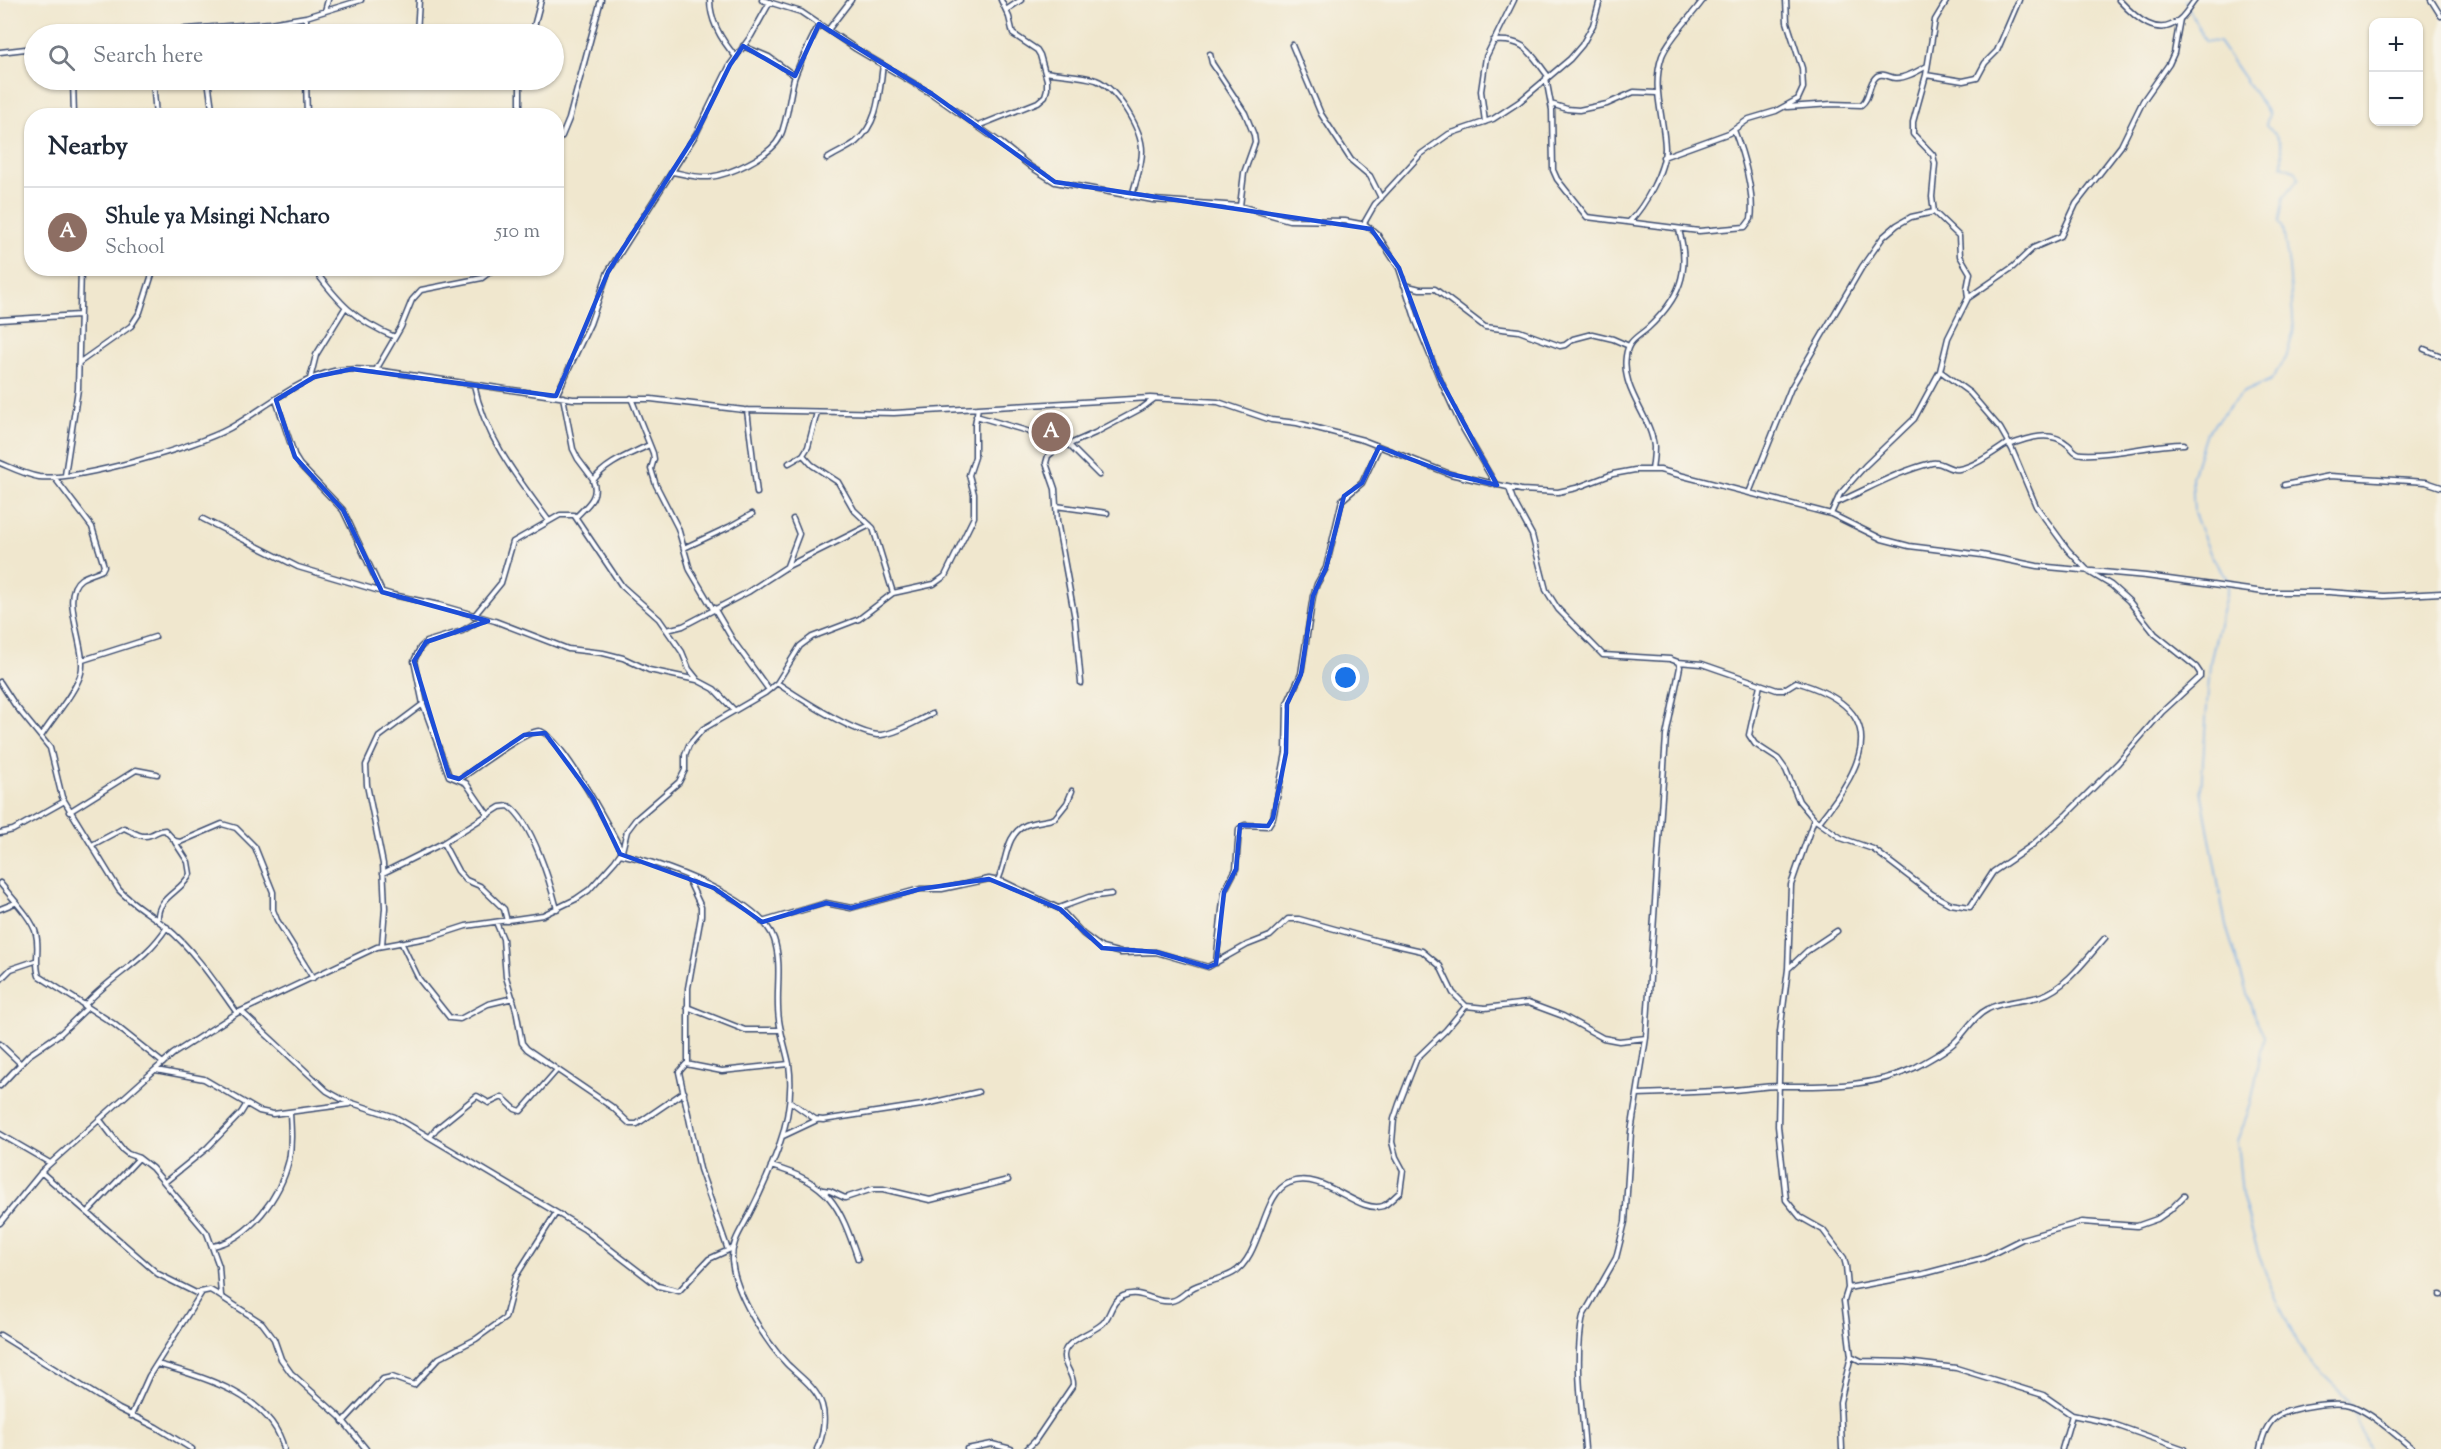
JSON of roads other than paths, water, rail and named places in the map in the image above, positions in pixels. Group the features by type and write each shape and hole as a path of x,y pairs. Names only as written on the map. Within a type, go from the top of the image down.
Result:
{"street":[{"path":"325,12 327,0"},
{"path":"256,24 325,12 361,0"},
{"path":"418,24 419,0"},
{"path":"535,24 541,0"},
{"path":"564,131 601,0"},
{"path":"710,0 713,19 722,40 735,57"},
{"path":"762,0 791,8 932,94 1055,182 1132,197 1240,206 1289,220 1338,221 1363,225 1377,234 1399,268 1416,321 1451,403 1497,485"},
{"path":"791,8 793,0"},
{"path":"828,30 851,0"},
{"path":"977,127 1038,102 1045,96 1047,89 1045,72 1037,50 1013,34 1001,0"},
{"path":"1006,10 1021,0"},
{"path":"1485,122 1481,91 1486,57 1514,0"},
{"path":"1363,225 1381,198 1413,162 1434,143 1449,134 1485,122 1519,102 1570,59 1582,45 1593,24 1600,0"},
{"path":"1629,222 1643,207 1665,149 1656,93 1663,55 1703,0"},
{"path":"1663,157 1734,130 1749,119 1784,107 1798,99 1803,88 1802,68 1786,16 1786,0"},
{"path":"1947,0 1935,20 1926,75 1913,122 1913,134 1933,154 1934,212 1961,240 1960,256 1970,273 1968,298"},
{"path":"1926,75 1963,81 1977,78 1985,63 1997,51 2019,0"},
{"path":"2119,0 2144,23 2169,27 2180,19 2195,0"},
{"path":"2430,0 2441,16"},
{"path":"556,396 590,324 608,272 696,134 703,116 735,57 770,2"},
{"path":"306,16 306,24"},
{"path":"1831,514 1840,494 1865,466 1914,419 1940,371 1948,338 1968,298 2013,267 2033,248 2061,236 2076,204 2121,146 2143,101 2169,64 2175,53 2180,19"},
{"path":"672,172 695,177 723,174 742,167 774,145 784,125 795,76 819,24"},
{"path":"1493,41 1512,40 1527,48 1547,77 1551,104 1553,170 1557,179 1587,217 1679,230 1699,231 1745,227 1752,214 1747,175 1734,130"},
{"path":"1292,45 1321,114 1351,160 1370,176 1381,198"},
{"path":"743,46 776,61 795,76"},
{"path":"0,52 24,49"},
{"path":"1210,54 1212,63 1245,113 1254,135 1255,142 1244,173 1240,206"},
{"path":"827,159 855,142 868,129 876,114 883,65"},
{"path":"1784,107 1861,105 1867,100 1871,85 1877,76 1904,77 1927,66"},
{"path":"1045,72 1098,81 1119,99 1139,132 1142,149 1142,160 1132,197"},
{"path":"73,90 74,108"},
{"path":"154,90 155,108"},
{"path":"209,90 212,108"},
{"path":"307,90 308,108"},
{"path":"520,90 520,108"},
{"path":"1551,104 1579,110 1607,104 1634,92 1656,93"},
{"path":"1749,494 1791,387 1862,267 1883,237 1897,225 1911,217 1934,212"},
{"path":"1652,470 1654,446 1646,422 1631,391 1626,369 1629,346 1634,337 1646,330 1669,306 1678,291 1683,272 1684,254 1679,230"},
{"path":"65,475 72,440 80,362 81,276"},
{"path":"80,362 131,326 140,312 151,276"},
{"path":"319,276 345,308 395,337"},
{"path":"376,370 395,337 412,300 421,290 485,276"},
{"path":"1404,285 1420,289 1435,289 1478,324 1491,330 1518,331 1560,346 1582,336 1600,335 1629,346"},
{"path":"310,379 316,355 345,308"},
{"path":"0,320 79,315"},
{"path":"2424,350 2441,356"},
{"path":"0,463 38,477 54,477 107,468 193,444 227,430 310,379 335,371 376,370 563,397 631,398 747,410 898,413 1155,398 1218,402 1265,418 1334,432 1450,474 1509,488 1558,492 1613,474 1652,470 1686,476 1831,514 1897,544 2089,572 2146,576 2264,592 2339,592 2384,596 2441,593"},
{"path":"1760,685 1749,735 1755,744 1778,759 1786,770 1799,801 1814,819 1841,838 1873,849 1932,894 1950,904 1970,908 1993,872 2031,846 2067,814 2118,763 2162,712 2200,677 2196,667 2155,634 2129,601 2111,585 2089,572 2050,528 2036,506 2000,428 1970,393 1940,371"},
{"path":"474,385 481,412 493,438 549,521"},
{"path":"563,397 573,449 594,480 596,490 595,496 576,517"},
{"path":"631,398 654,459 651,469 656,485 674,520 690,570 734,642 768,690"},
{"path":"1081,683 1076,619 1055,489 1046,463 1048,456 1058,450 1142,408 1155,398"},
{"path":"276,400 295,457 343,510 382,592"},
{"path":"0,1223 50,1163 155,1070 208,1030 239,1012 382,945 432,937 466,926 543,915 589,890 608,871 621,852 627,831 636,819 679,782 685,770 685,754 689,745 703,729 768,690 777,682 800,646 818,635 859,620 893,593 934,584 945,576 974,517 974,494 969,476 975,457 978,408"},
{"path":"747,410 757,493"},
{"path":"789,463 803,455 808,447 817,412"},
{"path":"976,416 1027,431 1058,450"},
{"path":"1836,503 1882,480 1933,463 1942,463 1950,469 1959,469 1982,460 2009,444 2030,438 2050,436 2082,454 2106,453 2162,444 2184,444"},
{"path":"594,480 616,462 649,445"},
{"path":"1069,445 1099,475"},
{"path":"1216,964 1224,892 1236,869 1239,829 1245,825 1268,826 1273,818 1286,753 1287,704 1301,674 1313,596 1326,568 1342,500 1362,483 1379,447"},
{"path":"803,455 812,465 838,482 854,510 874,531 876,545 893,593"},
{"path":"2284,485 2330,476 2416,482 2441,487"},
{"path":"42,735 81,674 83,660 72,609 75,587 80,579 102,570 104,562 92,527 54,477"},
{"path":"1509,488 1532,535 1538,566 1548,595 1578,631 1606,656 1670,659 1702,664 1777,690 1783,690 1796,682 1850,708 1861,731 1862,747 1846,783 1819,822"},
{"path":"1056,506 1107,513"},
{"path":"474,616 501,583 513,542 549,521 569,514 576,517 622,586 659,619 697,680"},
{"path":"684,548 752,514"},
{"path":"203,519 298,567 382,592 439,604 524,631 568,649 603,653 623,658 657,672 697,680 714,689 734,710"},
{"path":"787,567 799,534 793,519"},
{"path":"667,630 683,626 713,608 748,592 787,567 870,525"},
{"path":"483,618 462,630 426,642 420,648 414,661 423,704 448,776 466,783 473,790 488,815"},
{"path":"83,660 155,637"},
{"path":"1585,1449 1579,1355 1581,1324 1583,1316 1616,1258 1625,1222 1631,1132 1646,1038 1665,742 1680,672 1678,662"},
{"path":"0,682 15,705 42,735 50,748 56,781 64,802 119,890 167,927 239,1012 313,1080 327,1091 354,1104 395,1117 430,1137 584,1229 658,1287 679,1291 709,1259 730,1249 771,1166 783,1136 790,1102 789,1064 777,1001 778,956 769,927 730,896 621,852 573,766 551,737 544,733 539,731 524,735 459,779"},
{"path":"777,682 835,718 874,734 891,732 932,714"},
{"path":"382,945 385,927 383,873 367,785 366,765 379,737 423,704"},
{"path":"69,812 136,770 157,774"},
{"path":"998,880 1006,863 1010,843 1017,831 1033,823 1054,819 1072,791"},
{"path":"0,833 14,830 64,802"},
{"path":"383,873 442,843 505,806 516,811 541,859 557,909"},
{"path":"1814,819 1791,885 1788,969 1780,1032 1778,1086 1780,1147 1786,1200 1800,1217 1817,1225 1833,1243 1846,1266 1848,1288 1844,1301 1851,1356 1840,1402 1842,1449"},
{"path":"175,841 180,842 222,824 236,828 255,847 273,892 273,910 277,920 314,978"},
{"path":"92,845 124,828 144,836 165,830 175,841 188,862 190,874 183,884 164,900 160,907 158,920"},
{"path":"442,843 458,871 466,880 480,886 504,909 507,921"},
{"path":"688,878 701,907 688,988 688,1064"},
{"path":"762,922 826,903 851,908 920,889 942,889 980,879 998,880 1058,909 1068,916 1088,939 1102,948 1121,953 1156,952 1208,966 1216,964 1247,945 1270,936 1288,919 1299,918 1378,942 1422,951 1440,966 1453,993 1466,1006 1485,1008 1528,1003 1563,1016 1603,1038 1619,1041 1646,1038"},
{"path":"0,883 34,927 37,948 35,960 39,976 114,1024 163,1063"},
{"path":"1058,909 1089,897 1112,894"},
{"path":"0,909 15,903"},
{"path":"496,922 502,939 506,977 513,998 522,1043 556,1070 612,1107 630,1124 637,1124 684,1092"},
{"path":"0,1086 21,1064 61,1032 107,982 154,947 167,927"},
{"path":"1788,969 1807,951 1837,931"},
{"path":"1637,1094 1778,1086 1804,1088 1860,1083 1912,1068 1950,1046 1973,1020 1987,1009 2053,991 2085,961 2105,938"},
{"path":"400,942 419,979 450,1018 460,1019 488,1004 513,998"},
{"path":"0,980 18,965 35,960"},
{"path":"1027,1449 1035,1441 1073,1385 1073,1378 1064,1357 1065,1351 1071,1344 1104,1323 1112,1305 1119,1298 1138,1293 1165,1301 1175,1300 1196,1287 1235,1272 1249,1257 1275,1196 1286,1183 1300,1179 1323,1184 1370,1206 1385,1205 1400,1192 1402,1170 1392,1142 1394,1119 1399,1104 1417,1058 1446,1030 1466,1006"},
{"path":"687,1007 745,1030 781,1030"},
{"path":"0,1044 21,1064"},
{"path":"789,1064 722,1071 688,1064 682,1066 679,1072 700,1169 730,1249 736,1279 759,1329 776,1353 813,1389 821,1404 823,1430 818,1449"},
{"path":"155,1070 204,1079 246,1105 273,1114 354,1104"},
{"path":"430,1137 477,1096 489,1103 502,1097 514,1109 521,1111 556,1070"},
{"path":"783,1136 817,1120 922,1105 978,1092"},
{"path":"790,1102 817,1120"},
{"path":"165,1182 207,1148 246,1105"},
{"path":"213,1245 239,1236 256,1220 279,1187 289,1159 292,1132 290,1113"},
{"path":"100,1120 123,1150 128,1155 139,1158 165,1182 200,1224 213,1245 219,1266 221,1296"},
{"path":"0,1134 50,1163"},
{"path":"88,1212 139,1158"},
{"path":"771,1166 805,1178 823,1190 844,1219 858,1259"},
{"path":"41,1172 158,1274 196,1293 210,1290 262,1323 274,1340 281,1359 291,1373 343,1422 366,1449"},
{"path":"823,1190 845,1198 873,1189 883,1189 930,1200 1008,1179"},
{"path":"1848,1288 1923,1274 1984,1258 2022,1239 2082,1222 2137,1226 2157,1219 2184,1196"},
{"path":"343,1422 383,1379 392,1377 414,1385 439,1358 476,1339 505,1318 516,1276 556,1213"},
{"path":"130,1416 138,1395 203,1292"},
{"path":"0,1335 130,1416 156,1427 192,1449"},
{"path":"1851,1356 1860,1361 1906,1362 1956,1368 2043,1395 2072,1415 2110,1423 2184,1449"},
{"path":"157,1364 212,1382 248,1399 270,1423 284,1449"},
{"path":"2260,1449 2268,1426 2275,1417 2285,1412 2309,1407 2338,1404 2350,1405 2366,1413 2386,1426 2413,1449"},
{"path":"2062,1449 2072,1415"},
{"path":"967,1449 992,1444 1011,1449"}],"waterway":[{"path":"2185,0 2205,41 2219,42 2269,114 2266,125 2280,143 2282,165 2296,171 2299,178 2284,197 2279,222 2283,228 2289,267 2294,330 2286,358 2271,380 2242,393 2206,433 2192,477 2194,513 2210,553 2229,582 2210,663 2201,790 2226,926 2254,1016 2264,1036 2251,1104 2237,1142 2242,1195 2259,1256 2276,1299 2300,1348 2350,1405 2369,1449"}],"place":[{"name":"Shule ya Msingi Ncharo","path":"1051,432"}]}
